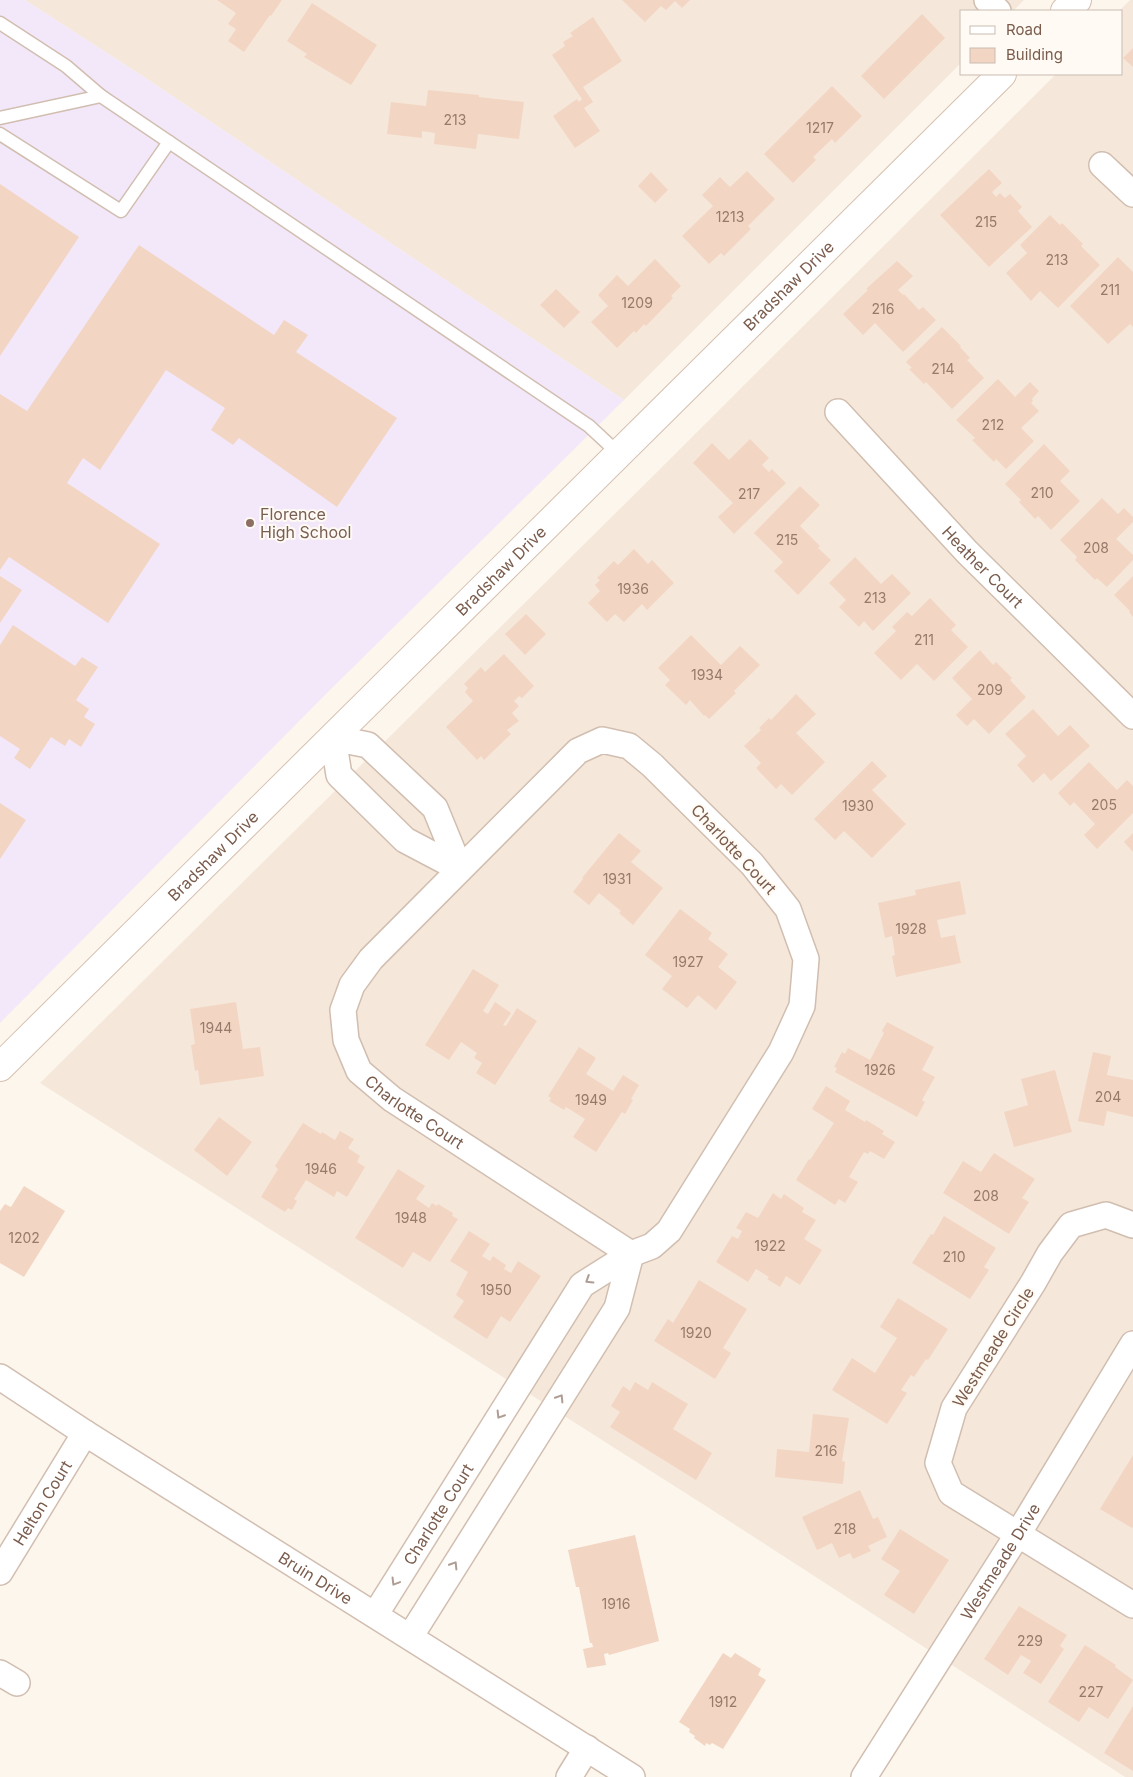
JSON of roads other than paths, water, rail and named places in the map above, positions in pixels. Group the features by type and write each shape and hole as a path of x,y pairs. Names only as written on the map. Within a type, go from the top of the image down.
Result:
{"street":[{"path":"988,0 997,10"},
{"path":"1066,10 1076,0"},
{"name":"Bradshaw Drive","path":"0,1067 1001,75"},
{"path":"1102,165 1133,194"},
{"name":"Heather Court","path":"838,412 967,552 1133,716"},
{"path":"333,738 368,745 435,808 460,869 405,840 339,775 333,738"},
{"name":"Charlotte Court","path":"375,1614 582,1285 631,1254 652,1246 669,1231 781,1052 802,1006 806,959 788,908 752,864 652,765 629,746 602,740 578,752 371,959 352,985 343,1010 346,1040 359,1071 392,1099 631,1254"},
{"name":"Westmeade Circle","path":"1133,1225 1106,1215 1071,1225 1050,1253 954,1408 938,1463 951,1492 1133,1605"},
{"path":"410,1637 617,1308 631,1254"},
{"name":"Westmeade Drive","path":"864,1777 1018,1534 1133,1344"},
{"name":"Bruin Drive","path":"0,1377 85,1433 632,1777"},
{"name":"Helton Court","path":"0,1572 85,1433"},
{"path":"569,1777 587,1748"}],"lane":[{"path":"0,23 66,66 101,96 589,426 618,453"},
{"path":"0,118 101,96"},
{"path":"0,134 121,211 169,142"}],"place":[{"name":"Florence High School","path":"250,523"}]}
